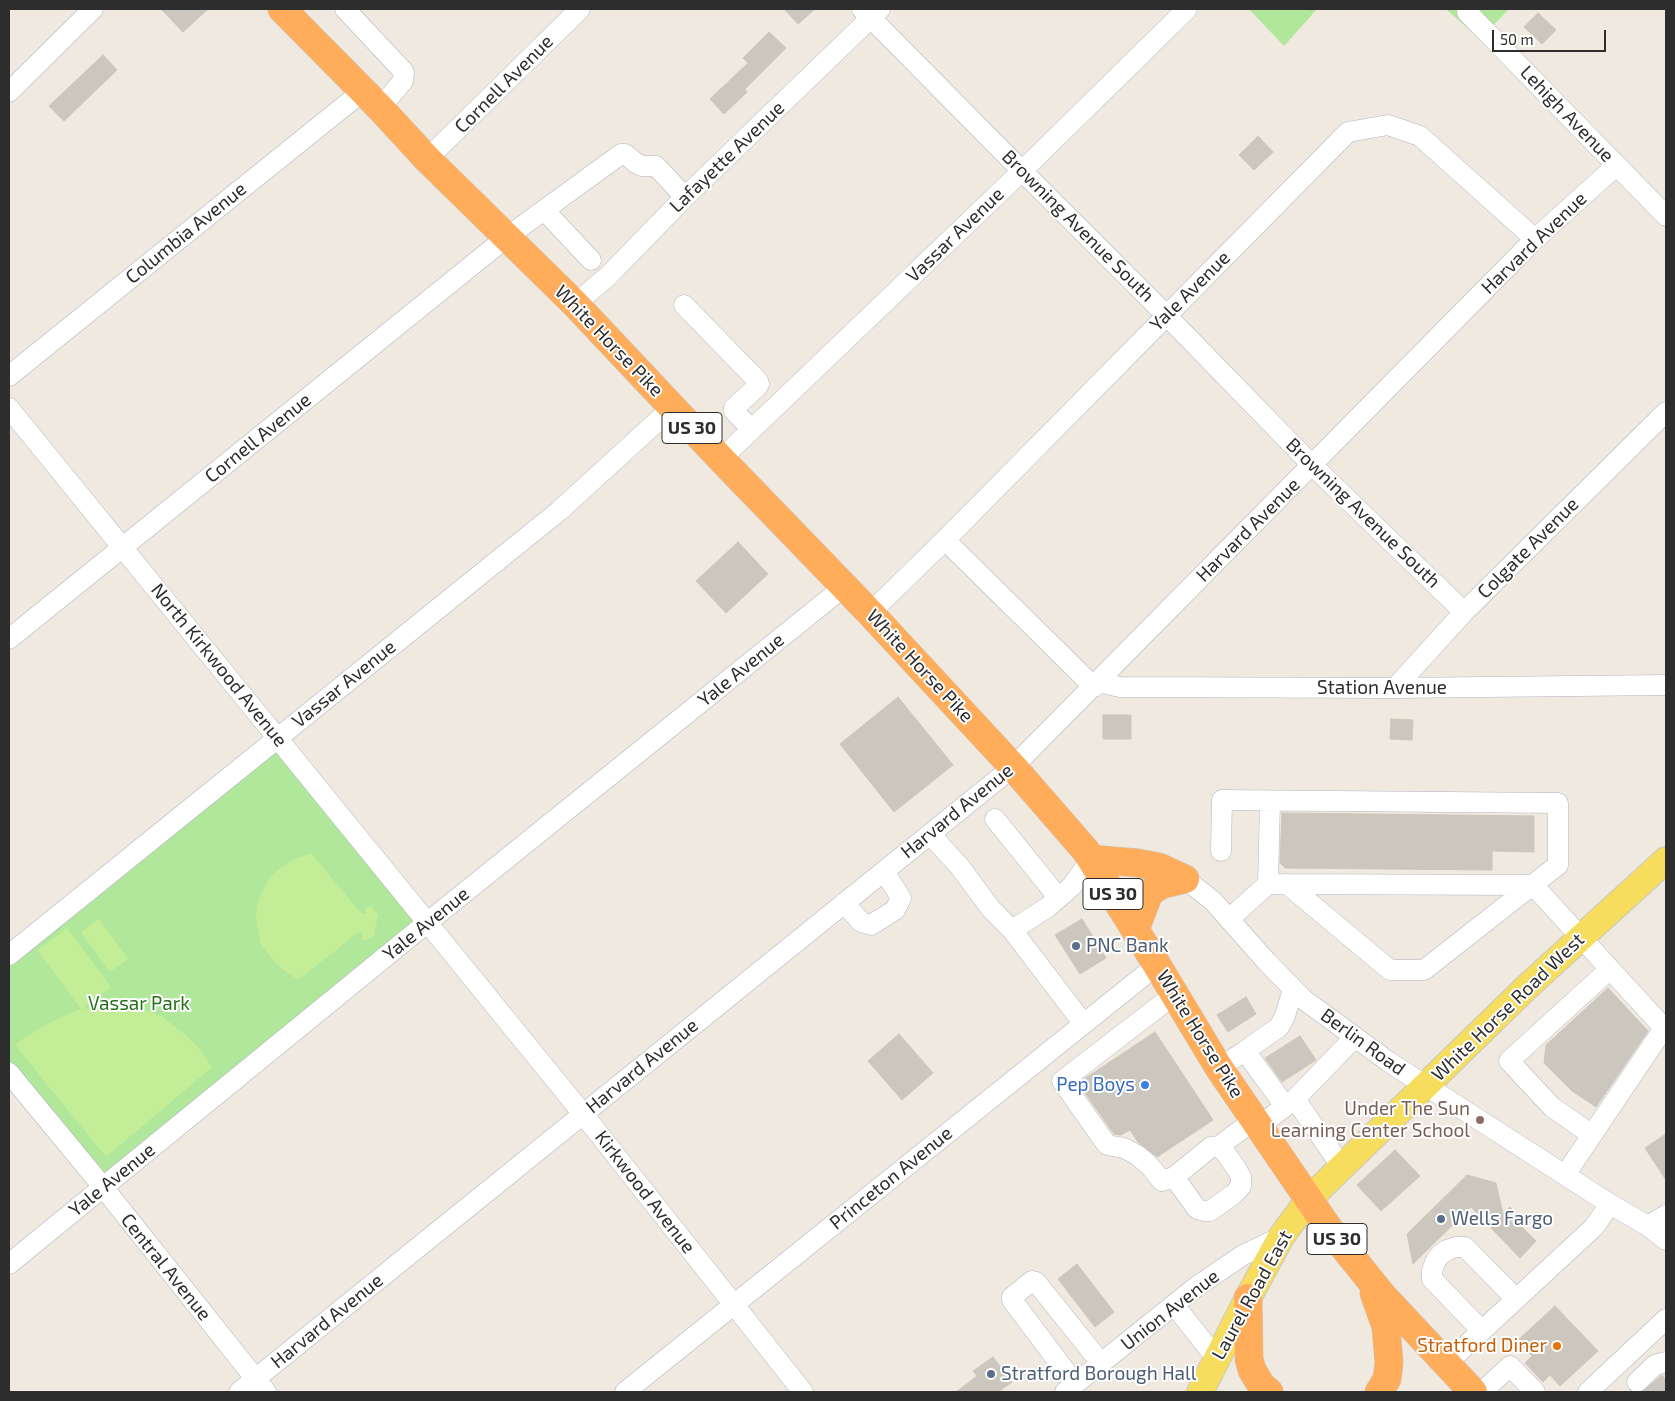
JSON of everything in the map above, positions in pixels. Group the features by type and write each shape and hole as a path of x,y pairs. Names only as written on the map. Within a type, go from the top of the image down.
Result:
{"highway":[{"name":"White Horse Pike","path":"282,9 427,159 575,304 721,459 845,586 1013,767 1091,859 1158,965 1219,1068 1329,1229 1383,1296 1473,1392"},
{"path":"1091,859 1138,863 1159,867 1186,879"},
{"path":"1135,930 1149,893 1161,885 1186,879"},
{"path":"1368,1277 1386,1327 1389,1362 1387,1379 1379,1392"},
{"path":"1248,1298 1249,1358 1252,1370 1261,1385 1269,1392"}],"main road":[{"name":"White Horse Road West","path":"1308,1199 1528,986 1666,860"},
{"name":"Laurel Road East","path":"1200,1392 1281,1237 1308,1199"}],"street":[{"path":"9,92 92,9"},
{"name":"Columbia Avenue","path":"9,376 371,99 403,81 404,72 345,9"},
{"name":"Cornell Avenue","path":"427,159 580,9"},
{"name":"Vassar Avenue","path":"721,459 1188,9"},
{"name":"Browning Avenue South","path":"871,12 1022,171 1312,465 1464,612"},
{"name":"Lafayette Avenue","path":"575,304 607,277 871,12"},
{"name":"Lehigh Avenue","path":"1467,12 1666,216"},
{"name":"Yale Avenue","path":"870,613 945,540 1348,132 1388,126 1420,136 1535,239"},
{"name":"Cornell Avenue","path":"9,639 507,237 621,154 625,154 642,166 656,166 685,197"},
{"name":"Harvard Avenue","path":"238,1392 261,1385 583,1114 1013,767 1535,239 1616,164"},
{"path":"545,211 591,260"},
{"path":"684,305 758,381 757,387 734,408 751,429"},
{"name":"Vassar Avenue","path":"9,955 559,511 673,407"},
{"name":"North Kirkwood Avenue","path":"9,408 428,922"},
{"name":"Colgate Avenue","path":"1395,688 1464,612 1666,412"},
{"path":"945,540 1096,684"},
{"name":"Yale Avenue","path":"9,1264 428,922 845,586"},
{"name":"Station Avenue","path":"1096,684 1120,687 1395,688 1666,685"},
{"path":"1221,851 1222,800 1558,803 1558,865 1424,970 1390,970 1277,884 1270,801"},
{"path":"995,819 1058,897"},
{"path":"930,834 960,867 991,909 1012,930 1083,1024"},
{"path":"1012,930 1048,907 1072,886 1091,859"},
{"path":"844,903 861,922 871,926 894,910 901,898 884,871"},
{"name":"Berlin Road","path":"1186,879 1213,901 1266,961 1303,999 1425,1086 1610,1204 1648,1226 1666,1240"},
{"path":"1229,919 1277,884 1533,885 1664,1028 1565,1175"},
{"name":"Kirkwood Avenue","path":"428,922 803,1392"},
{"name":"Princeton Avenue","path":"625,1392 1158,965"},
{"path":"1592,1135 1552,1107 1509,1061 1610,969"},
{"path":"1219,1068 1279,1026 1285,1016 1294,989"},
{"path":"1175,994 1062,1081 1107,1145 1124,1148 1137,1155 1150,1165 1162,1181 1174,1177 1211,1147 1218,1147 1290,1102 1355,1037"},
{"path":"1063,1040 1081,1066"},
{"path":"1245,1051 1290,1102 1342,1167"},
{"name":"Central Avenue","path":"9,1072 261,1385"},
{"path":"1174,1177 1197,1209 1204,1211 1210,1210 1234,1194 1242,1186 1241,1177 1224,1151 1218,1147"},
{"path":"1446,1364 1594,1227 1610,1204"},
{"path":"1648,1226 1666,1215"},
{"name":"Union Avenue","path":"1078,1387 1101,1363 1196,1287 1243,1256 1281,1237"},
{"path":"1482,1331 1432,1279 1435,1262 1440,1255 1456,1247 1465,1247 1516,1299"},
{"path":"1078,1387 1012,1300 1012,1297 1032,1281 1036,1282 1101,1363"},
{"path":"1174,1305 1217,1359"},
{"path":"1590,1392 1666,1319"},
{"path":"1630,1388 1655,1365 1666,1362"},
{"path":"1482,1392 1510,1366 1535,1392"}],"green space":[{"path":"1249,9 1317,9 1284,46"},
{"path":"1446,9 1509,9 1480,39"},
{"name":"Vassar Park","path":"278,738 428,922 103,1187 9,1073 9,955"},
{"path":"311,853 361,913 365,914 366,908 371,906 378,915 374,936 364,941 362,939 363,933 359,932 298,980 278,966 261,945 256,919 257,907 260,896 270,877 293,860"},
{"path":"99,919 128,959 110,972 81,932"},
{"path":"67,928 111,987 82,1009 123,1006 140,1008 161,1016 198,1047 212,1067 106,1157 15,1045 53,1021 81,1009 37,950"}],"building":[{"path":"161,9 208,9 183,32"},
{"path":"784,9 815,9 798,24"},
{"path":"1538,13 1556,30 1542,44 1524,27"},
{"path":"769,32 786,48 745,89 747,92 724,114 710,99 748,63 743,58"},
{"path":"103,55 117,70 64,121 49,106"},
{"path":"1258,136 1273,152 1254,170 1239,155"},
{"path":"738,542 768,574 726,613 696,581"},
{"path":"898,697 953,765 894,812 840,744"},
{"path":"1103,715 1131,715 1131,739 1103,739"},
{"path":"1391,719 1413,720 1412,740 1390,739"},
{"path":"1282,813 1534,816 1534,852 1492,851 1492,870 1285,868 1280,863"},
{"path":"1082,919 1106,958 1080,974 1055,935"},
{"path":"1608,988 1648,1031 1596,1107 1572,1091 1544,1063 1546,1045"},
{"path":"1246,997 1256,1014 1228,1032 1217,1015"},
{"path":"1155,1032 1213,1120 1157,1157 1138,1142 1130,1130 1121,1135 1114,1134 1078,1083"},
{"path":"899,1034 933,1073 902,1100 868,1061"},
{"path":"1300,1036 1316,1060 1282,1082 1265,1058"},
{"path":"1666,1134 1666,1180 1645,1148"},
{"path":"1395,1150 1420,1176 1381,1211 1357,1185"},
{"name":"Wells Fargo","path":"1467,1175 1496,1183 1503,1214 1510,1207 1520,1217 1516,1221 1536,1241 1520,1258 1471,1207 1413,1264 1407,1234"},
{"path":"1077,1264 1114,1312 1095,1327 1058,1279"},
{"name":"Stratford Diner","path":"1555,1306 1598,1351 1560,1386 1550,1375 1543,1382 1525,1363 1532,1356 1517,1341"},
{"name":"Stratford Borough Hall","path":"993,1357 1012,1382 998,1392 956,1392 977,1376 973,1371"},
{"path":"1662,1375 1666,1380 1666,1392 1642,1392"}],"place":[{"name":"PNC Bank","path":"1076,946"},
{"name":"Pep Boys","path":"1145,1085"},
{"name":"Under The Sun Learning Center School","path":"1480,1120"},
{"name":"Wells Fargo","path":"1441,1219"},
{"name":"Stratford Diner","path":"1557,1346"},
{"name":"Stratford Borough Hall","path":"991,1374"}]}
